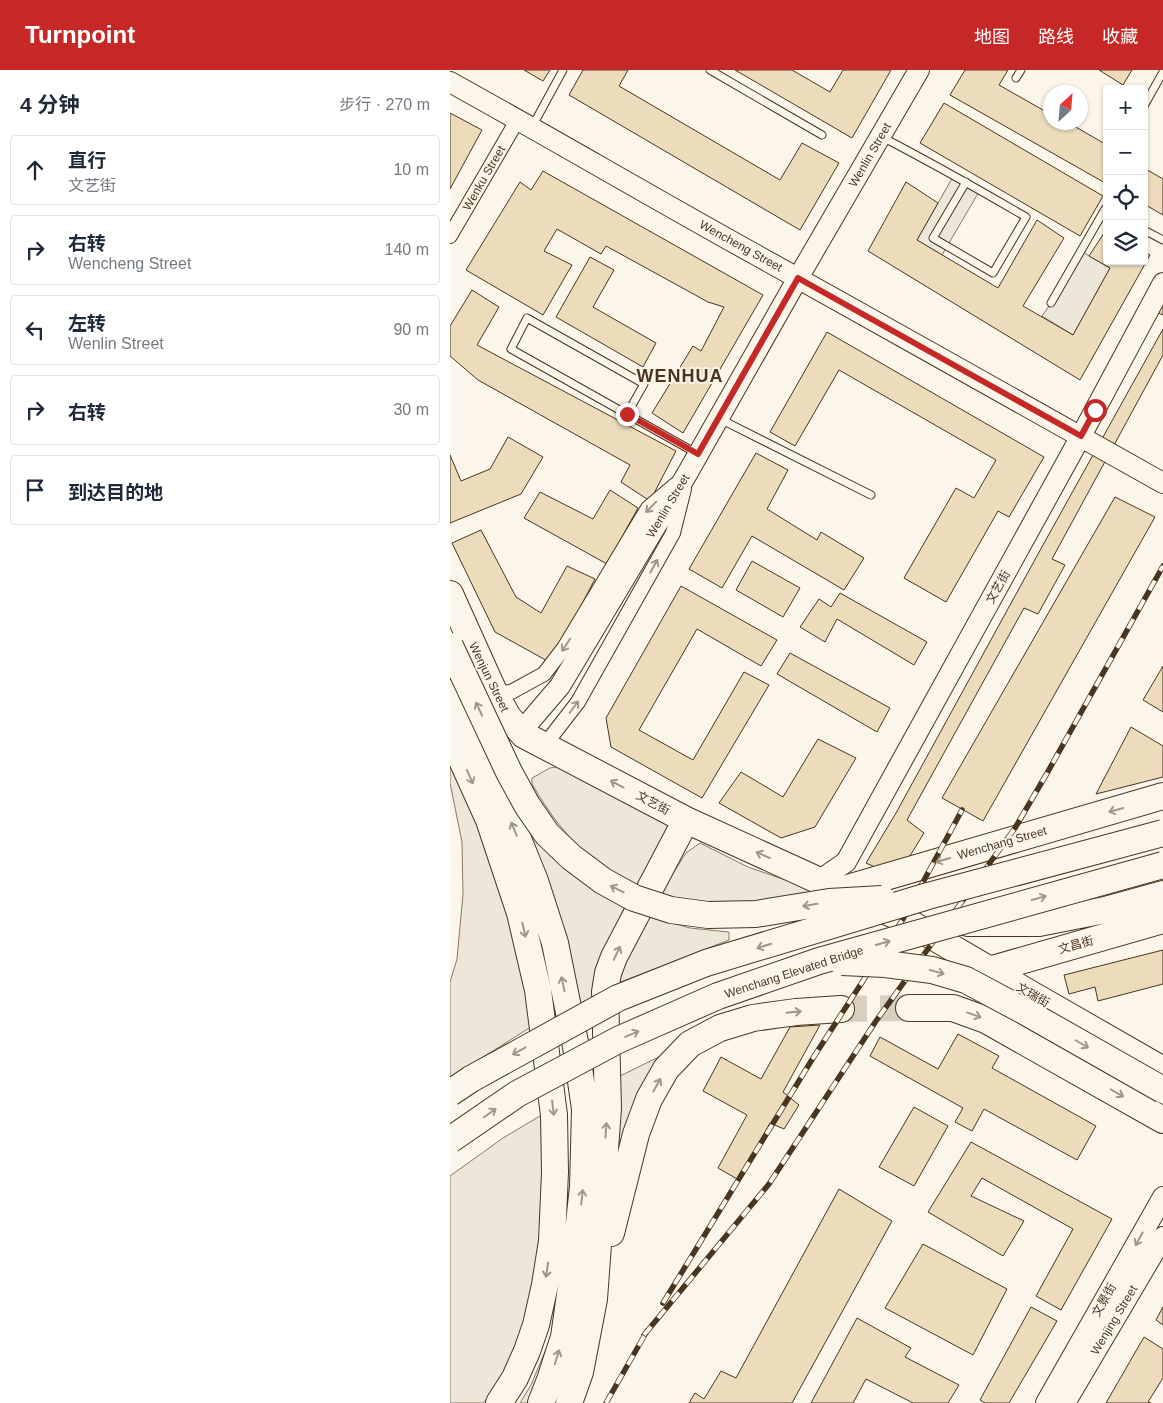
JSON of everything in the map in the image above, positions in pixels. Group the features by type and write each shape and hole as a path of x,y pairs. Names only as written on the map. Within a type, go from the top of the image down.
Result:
{"highway":[{"name":"Wenjun Street","path":"450,594 495,694 508,718 524,736 544,746"},
{"path":"450,646 508,772 547,834 571,857 603,881 634,898 671,910 708,914 756,914 829,902 928,896"},
{"path":"450,693 508,812 535,881 555,944 576,1047 585,1109 583,1187 564,1337 541,1403"},
{"path":"450,732 489,820 520,913 538,990 554,1115 555,1172 552,1241 545,1285 536,1325 527,1351 515,1378 499,1403"},
{"name":"文艺街","path":"544,746 686,820 903,919"},
{"name":"Wenchang Street","path":"831,885 1163,796"},
{"path":"594,1299 608,1108 605,992 608,973 614,957 686,820"},
{"path":"450,1092 503,1060 618,998 706,963 928,896 1163,833"},
{"name":"Wenchang Elevated Bridge","path":"450,1140 517,1094 618,1040 718,996 819,961 1163,865"},
{"path":"952,924 1039,923 1106,910 1163,894"},
{"name":"文瑞街","path":"903,919 1163,1070"},
{"name":"文昌街","path":"990,970 1163,920"},
{"path":"819,961 885,964 932,970 966,980 1163,1090"},
{"path":"909,1008 953,1008 986,1020 1163,1120"},
{"path":"569,1403 580,1372 594,1299 636,1134 649,1099 666,1069 690,1044 720,1028 753,1018 796,1012 841,1009"}],"street":[{"name":"Wenlin Street","path":"525,726 560,686 720,419 798,278 919,70"},
{"name":"Wencheng Street","path":"450,82 1163,483"},
{"name":"Wenku Street","path":"450,236 525,123"},
{"name":"文艺街","path":"831,885 846,862 1081,436 1163,283"},
{"path":"495,694 511,692 544,674 564,648 648,508 687,474"},
{"path":"544,746 578,702 673,533 687,474"},
{"name":"文景街","path":"1046,1403 1163,1197"},
{"name":"Wenjing Street","path":"1065,1403 1163,1238"}],"lane":[{"path":"525,123 563,70"},
{"path":"710,70 822,135"},
{"path":"1016,78 1021,70"},
{"path":"1148,99 1163,72"},
{"path":"881,136 966,182 1026,217 993,273 933,238 966,182"},
{"path":"1051,303 1103,211"},
{"path":"1148,232 1163,240"},
{"path":"627,414 644,384 527,318 511,349 698,454"},
{"path":"720,419 871,495"}],"shaded area":[{"path":"954,175 980,190 942,255 917,240"},
{"path":"1081,250 1110,268 1073,335 1042,316"},
{"path":"450,759 504,885 534,1025 450,1078 450,982 457,959 463,894 462,842 450,783"},
{"path":"565,765 672,824 636,886 608,870 583,851 552,815 532,784 532,778 550,768"},
{"path":"500,772 625,906 605,952 594,997 578,1004"},
{"path":"700,843 748,867 826,894 824,903 700,904 660,894 686,853"},
{"path":"646,916 690,928 729,932 729,940 618,983 623,960"},
{"path":"677,1048 617,1175 616,1078"},
{"path":"545,1113 548,1145 533,1303 498,1390 483,1403 450,1403 450,1176 503,1138"},
{"path":"546,1349 538,1384 528,1403 520,1403 531,1385"}],"building":[{"path":"524,70 550,70 543,81"},
{"path":"583,70 628,70 619,86 780,180 802,143 839,163 800,230 569,95"},
{"path":"735,70 792,70 830,92 843,70 891,70 852,138"},
{"path":"965,70 1008,70 999,85 1043,110 1043,130 1081,130 1103,143 1103,182 950,95"},
{"path":"1099,70 1132,70 1123,85"},
{"path":"944,103 1103,196 1080,236 920,143"},
{"path":"450,113 482,130 450,189"},
{"path":"1148,170 1163,179 1163,215 1148,206"},
{"path":"543,171 763,295 683,433 652,413 693,346 701,351 724,307 708,302 606,246 601,254 557,229 544,251 572,265 543,315 466,270 520,182 531,190"},
{"path":"906,182 938,203 917,240 998,288 1037,220 1064,238 1023,306 1073,335 1110,268 1105,265 1144,265 1080,380 868,251"},
{"path":"1103,235 1103,264 1089,256"},
{"path":"590,257 614,270 593,307 656,343 643,367 556,317"},
{"path":"472,290 499,307 477,345 676,451 650,501 621,482 630,465 478,380 450,356 450,326"},
{"path":"1163,299 1163,315 1156,312"},
{"path":"1163,329 1163,355 1052,559 1065,565 1038,614 1024,608 907,820 924,833 897,877 866,863 896,813"},
{"path":"827,332 1044,457 1009,517 998,511 946,602 904,578 956,488 974,498 996,460 839,370 795,446 770,432"},
{"path":"508,437 543,457 521,494 450,523 450,455 461,481 490,469"},
{"path":"756,453 788,470 767,509 817,540 821,532 864,558 844,590 752,536 722,588 689,569"},
{"path":"610,490 638,508 607,564 524,518 540,492 593,519"},
{"path":"1115,497 1155,517 983,821 942,798"},
{"path":"481,530 516,597 541,613 567,566 595,579 551,663 495,632 452,543"},
{"path":"752,561 800,588 783,617 736,590"},
{"path":"681,586 777,640 761,666 697,629 639,730 693,760 744,672 769,685 702,798 611,747 606,718"},
{"path":"840,593 927,642 914,665 837,619 825,642 800,627 819,599 831,607"},
{"path":"790,653 890,708 877,732 777,674"},
{"path":"1163,666 1163,712 1143,700"},
{"path":"1131,727 1163,746 1163,777 1096,794"},
{"path":"818,739 856,758 815,827 781,838 719,803 741,772 783,797"},
{"path":"1163,950 1163,984 1098,1001 1095,987 1069,994 1064,975"},
{"path":"820,1025 783,1092 799,1105 784,1129 770,1123 739,1180 718,1168 747,1115 703,1091 721,1057 761,1079 790,1027"},
{"path":"958,1034 999,1056 992,1068 1096,1126 1077,1160 984,1109 972,1131 955,1122 963,1108 870,1056 880,1037 938,1069"},
{"path":"914,1107 948,1126 914,1186 879,1167"},
{"path":"971,1142 1112,1219 1061,1310 1036,1296 1073,1229 982,1178 971,1196 1024,1221 1003,1256 928,1212"},
{"path":"839,1189 892,1221 792,1403 689,1403 695,1393 704,1399 721,1371 736,1378"},
{"path":"923,1244 1007,1289 973,1355 885,1308"},
{"path":"1031,1307 1057,1321 1009,1403 985,1403 980,1400"},
{"path":"1163,1307 1163,1325 1156,1320"},
{"path":"857,1318 911,1348 905,1357 959,1385 948,1403 913,1403 866,1379 853,1403 811,1403"},
{"path":"1144,1337 1163,1349 1163,1378 1148,1402 1151,1403 1106,1403"}],"tunnel":[{"path":"841,1009 909,1008"}],"railway":[{"path":"644,1335 769,1184 876,1021 1015,828 1163,566"},
{"path":"663,1303 813,1058 903,919 962,810"},
{"path":"606,1403 647,1331"}],"district":[{"name":"WENHUA","path":"680,376"}],"route":[{"path":"627,414 698,454 720,419 798,278 1081,436 1095,410"}]}
